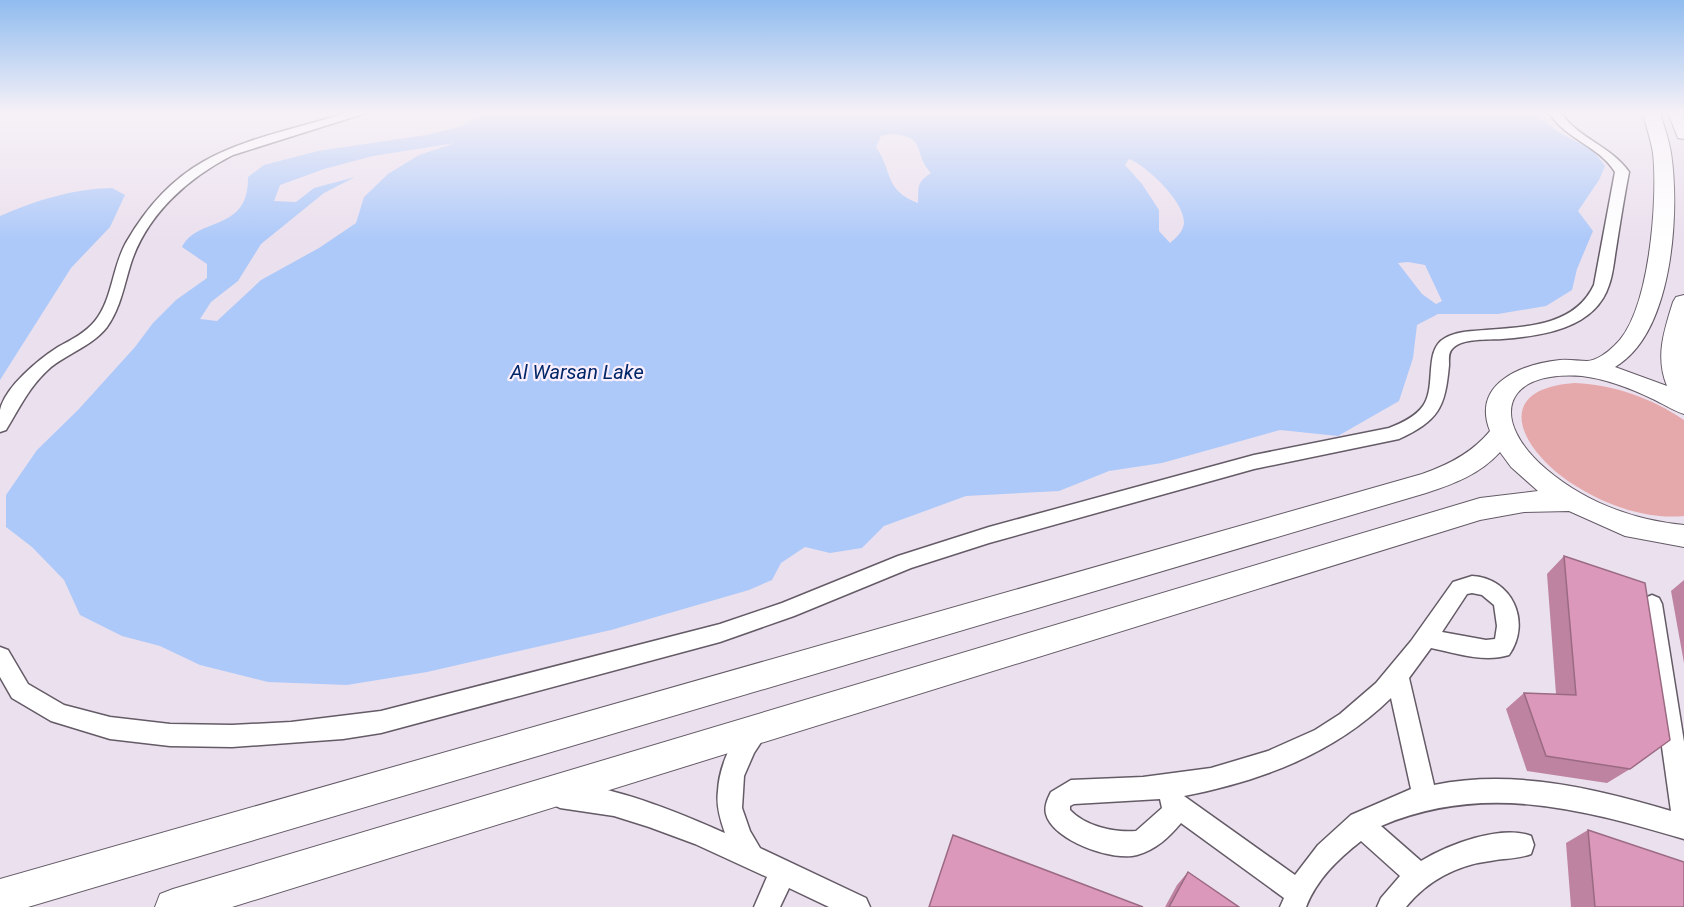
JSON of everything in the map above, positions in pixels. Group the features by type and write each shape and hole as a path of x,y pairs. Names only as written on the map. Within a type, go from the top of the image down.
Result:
{"street":[{"path":"0,426 13,402 34,373 54,357 88,337 102,323 109,310 122,264 131,245 178,184 188,175 223,155"},
{"path":"0,657 7,676 29,700 77,719 121,730 157,734 246,737 348,728 381,722 720,633 754,622 904,562 990,535 1254,462 1393,434 1415,424 1430,410 1438,393 1442,350 1449,342 1563,323 1582,314 1596,300 1602,285 1622,172 1607,155"},
{"path":"1590,370 1606,362 1631,343 1638,331 1657,269 1662,240 1665,186 1662,155"},
{"path":"1684,302 1671,353 1674,374 1684,396"},
{"path":"1684,405 1642,384 1590,370 1547,370 1529,374 1515,381 1504,391 1499,403 1498,417 1502,433 1528,468 1572,501 1616,522 1663,534 1684,536"},
{"path":"0,897 1426,483 1473,462 1494,444 1502,433"},
{"path":"173,907 1480,509 1524,502 1572,501"},
{"path":"1652,604 1684,820"},
{"path":"1179,807 1153,834 1134,844 1110,842 1070,826 1059,816 1058,803 1065,794 1071,792 1154,788 1212,778 1258,766 1300,748 1338,727 1371,703 1397,675 1425,638"},
{"path":"1397,675 1425,798"},
{"path":"751,856 740,841 733,824 729,789 738,756 759,729"},
{"path":"1154,788 1295,900 1326,854 1360,824 1401,804 1425,798 1462,792 1544,793 1587,800 1684,827"},
{"path":"540,795 601,801 631,808 751,856 857,907"},
{"path":"1360,824 1419,876"},
{"path":"1390,907 1419,876 1437,864 1478,849 1522,845"},
{"path":"767,907 783,871"}],"shaded area":[{"path":"1575,383 1590,384 1632,394 1659,405 1684,420 1684,516 1669,517 1640,513 1611,504 1571,483 1538,454 1522,423 1523,409 1531,397 1548,388"}],"water":[{"name":"Al Warsan Lake","path":"301,155 377,155 324,169 280,185 274,201 296,202 314,188 355,177 324,193 261,244 238,281 211,302 200,319 217,321 261,280 319,248 356,223 364,197 388,174 418,155 881,155 894,186 907,198 918,203 919,185 931,173 921,155 1597,155 1605,166 1599,180 1578,211 1593,231 1577,269 1572,290 1546,306 1498,314 1438,314 1417,325 1413,358 1399,401 1338,436 1280,430 1162,463 1109,471 1059,491 966,496 884,526 862,548 830,553 805,547 781,563 772,580 749,590 611,630 427,672 347,685 268,682 200,665 160,646 122,636 80,615 64,580 32,547 6,527 6,495 37,450 78,410 135,347 153,323 176,300 207,278 207,264 182,247 189,237 232,216 246,195 248,177 264,165","holes":["1129,159 1145,169 1164,186 1183,215 1183,226 1170,243 1159,231 1159,210 1142,184 1125,165","1398,263 1425,265 1442,301 1436,304 1422,294"]},
{"path":"112,188 125,195 110,227 71,268 0,380 0,216 55,196"}],"building":[{"path":"1564,556 1645,583 1670,740 1630,769 1546,756 1524,693 1576,695"},
{"path":"1588,830 1684,862 1684,907 1595,907"},
{"path":"953,835 1143,907 929,907"},
{"path":"1188,872 1239,907 1169,907"}]}
